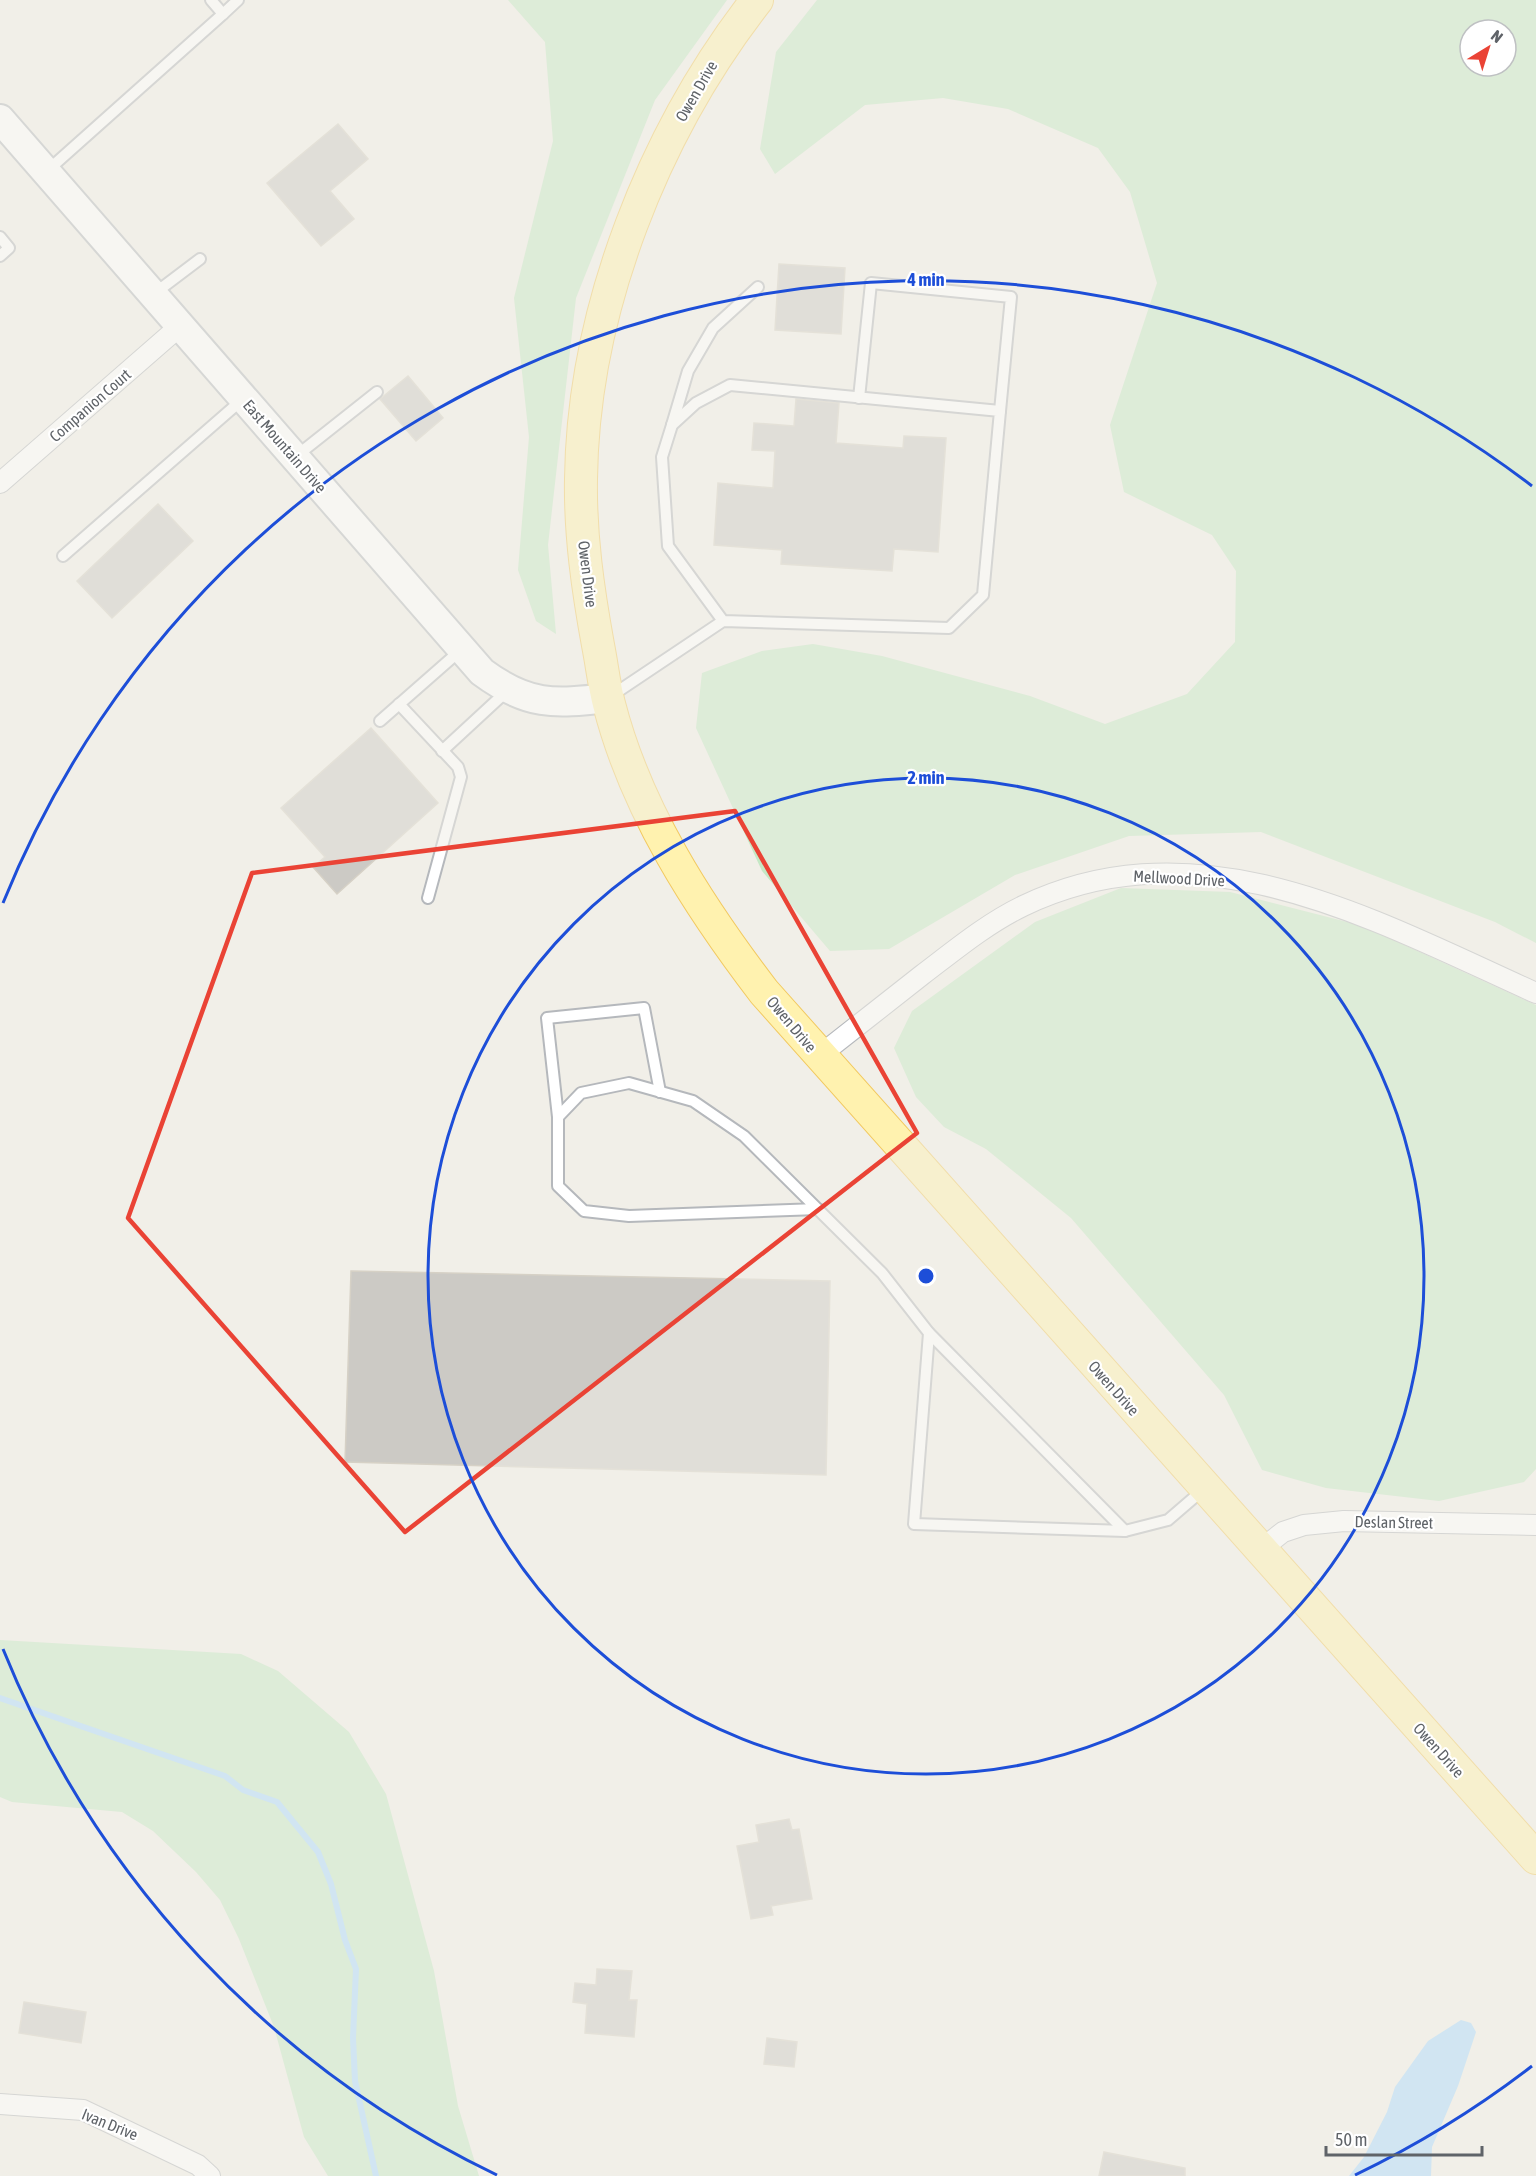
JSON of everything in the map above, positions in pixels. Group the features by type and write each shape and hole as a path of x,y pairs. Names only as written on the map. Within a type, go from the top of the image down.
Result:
{"main road":[{"name":"Owen Drive","path":"757,0 708,68 662,153 638,206 606,305 586,418 581,478 588,590 608,698 630,766 686,883 728,945 819,1056 1259,1551 1536,1858"}],"street":[{"name":"East Mountain Drive","path":"0,119 482,672 507,691 525,698 564,703 608,698"},
{"name":"Companion Court","path":"0,483 180,326"},
{"name":"Mellwood Drive","path":"819,1056 991,924 1024,906 1077,885 1109,877 1131,875 1195,875 1242,881 1298,893 1343,907 1536,993"},
{"name":"Deslan Street","path":"1259,1551 1283,1532 1304,1525 1344,1521 1536,1525"},
{"name":"Ivan Drive","path":"0,2104 83,2110 198,2165 210,2176"}],"lane":[{"path":"211,0 223,14"},
{"path":"46,172 238,0"},
{"path":"0,237 9,248 0,256"},
{"path":"153,295 200,259"},
{"path":"608,698 723,621 949,628 983,595 1011,297 870,283 859,398"},
{"path":"723,621 668,546 662,457 688,371 712,328 758,287"},
{"path":"672,425 696,403 730,386 999,411"},
{"path":"294,458 377,392"},
{"path":"63,556 243,398"},
{"path":"380,721 462,649"},
{"path":"442,751 507,691"},
{"path":"399,704 458,767 461,783 428,898"},
{"path":"660,1092 644,1008 547,1018 558,1117 558,1185 584,1211 629,1216 818,1209"},
{"path":"558,1117 581,1093 629,1083 693,1101 744,1136 882,1273 929,1333 1125,1532"},
{"path":"929,1333 914,1524 1125,1532 1168,1520 1204,1489"}],"highlighted area":[{"path":"735,811 917,1133 405,1532 128,1218 252,873"}],"green space":[{"path":"508,0 727,0 655,100 576,298 548,545 556,634 536,621 518,570 529,437 514,298 553,141 545,42"},
{"path":"817,0 1536,0 1536,943 1495,922 1261,832 1129,836 1015,875 889,949 830,951 762,871 696,728 702,673 762,651 813,644 882,656 1030,696 1105,724 1187,694 1235,642 1236,571 1212,535 1124,492 1110,425 1157,283 1130,192 1098,148 1008,109 943,98 865,105 775,174 760,149 776,52"},
{"path":"1121,888 1230,892 1363,926 1536,1005 1536,1469 1524,1482 1439,1501 1326,1488 1262,1470 1224,1395 1071,1218 986,1149 944,1127 916,1097 894,1048 912,1011 1035,922"},
{"path":"0,1640 241,1654 278,1671 349,1732 386,1794 434,1971 458,2106 479,2176 328,2176 304,2137 274,2027 239,1939 220,1900 196,1872 153,1831 122,1812 12,1802 0,1797"}],"water":[{"path":"1461,2020 1471,2023 1476,2032 1458,2086 1432,2147 1431,2176 1349,2176 1364,2157 1387,2112 1395,2087 1428,2041"}],"building":[{"path":"338,124 368,159 330,191 354,219 321,246 267,183"},
{"path":"779,264 845,268 841,334 775,330"},
{"path":"408,376 443,418 416,441 380,399"},
{"path":"796,399 839,403 836,443 903,448 904,436 946,438 938,552 894,549 892,571 781,564 782,550 714,545 718,483 773,488 775,451 752,450 754,423 794,426"},
{"path":"158,504 193,541 112,618 77,581"},
{"path":"371,728 438,803 337,894 313,867 325,857 281,808"},
{"path":"351,1271 830,1281 826,1475 345,1462"},
{"path":"789,1819 792,1830 799,1829 812,1899 771,1906 773,1915 751,1919 737,1846 759,1842 756,1825"},
{"path":"597,1969 632,1971 629,2000 637,2000 634,2037 585,2033 587,2004 573,2002 575,1983 596,1985"},
{"path":"24,2002 86,2012 81,2043 19,2033"},
{"path":"767,2038 797,2042 794,2067 764,2064"},
{"path":"1104,2152 1185,2168 1185,2176 1099,2176"}],"waterway":[{"path":"0,1698 225,1776 243,1790 277,1802 318,1852 331,1884 345,1940 356,1969 353,2038 355,2081 376,2176"}]}
